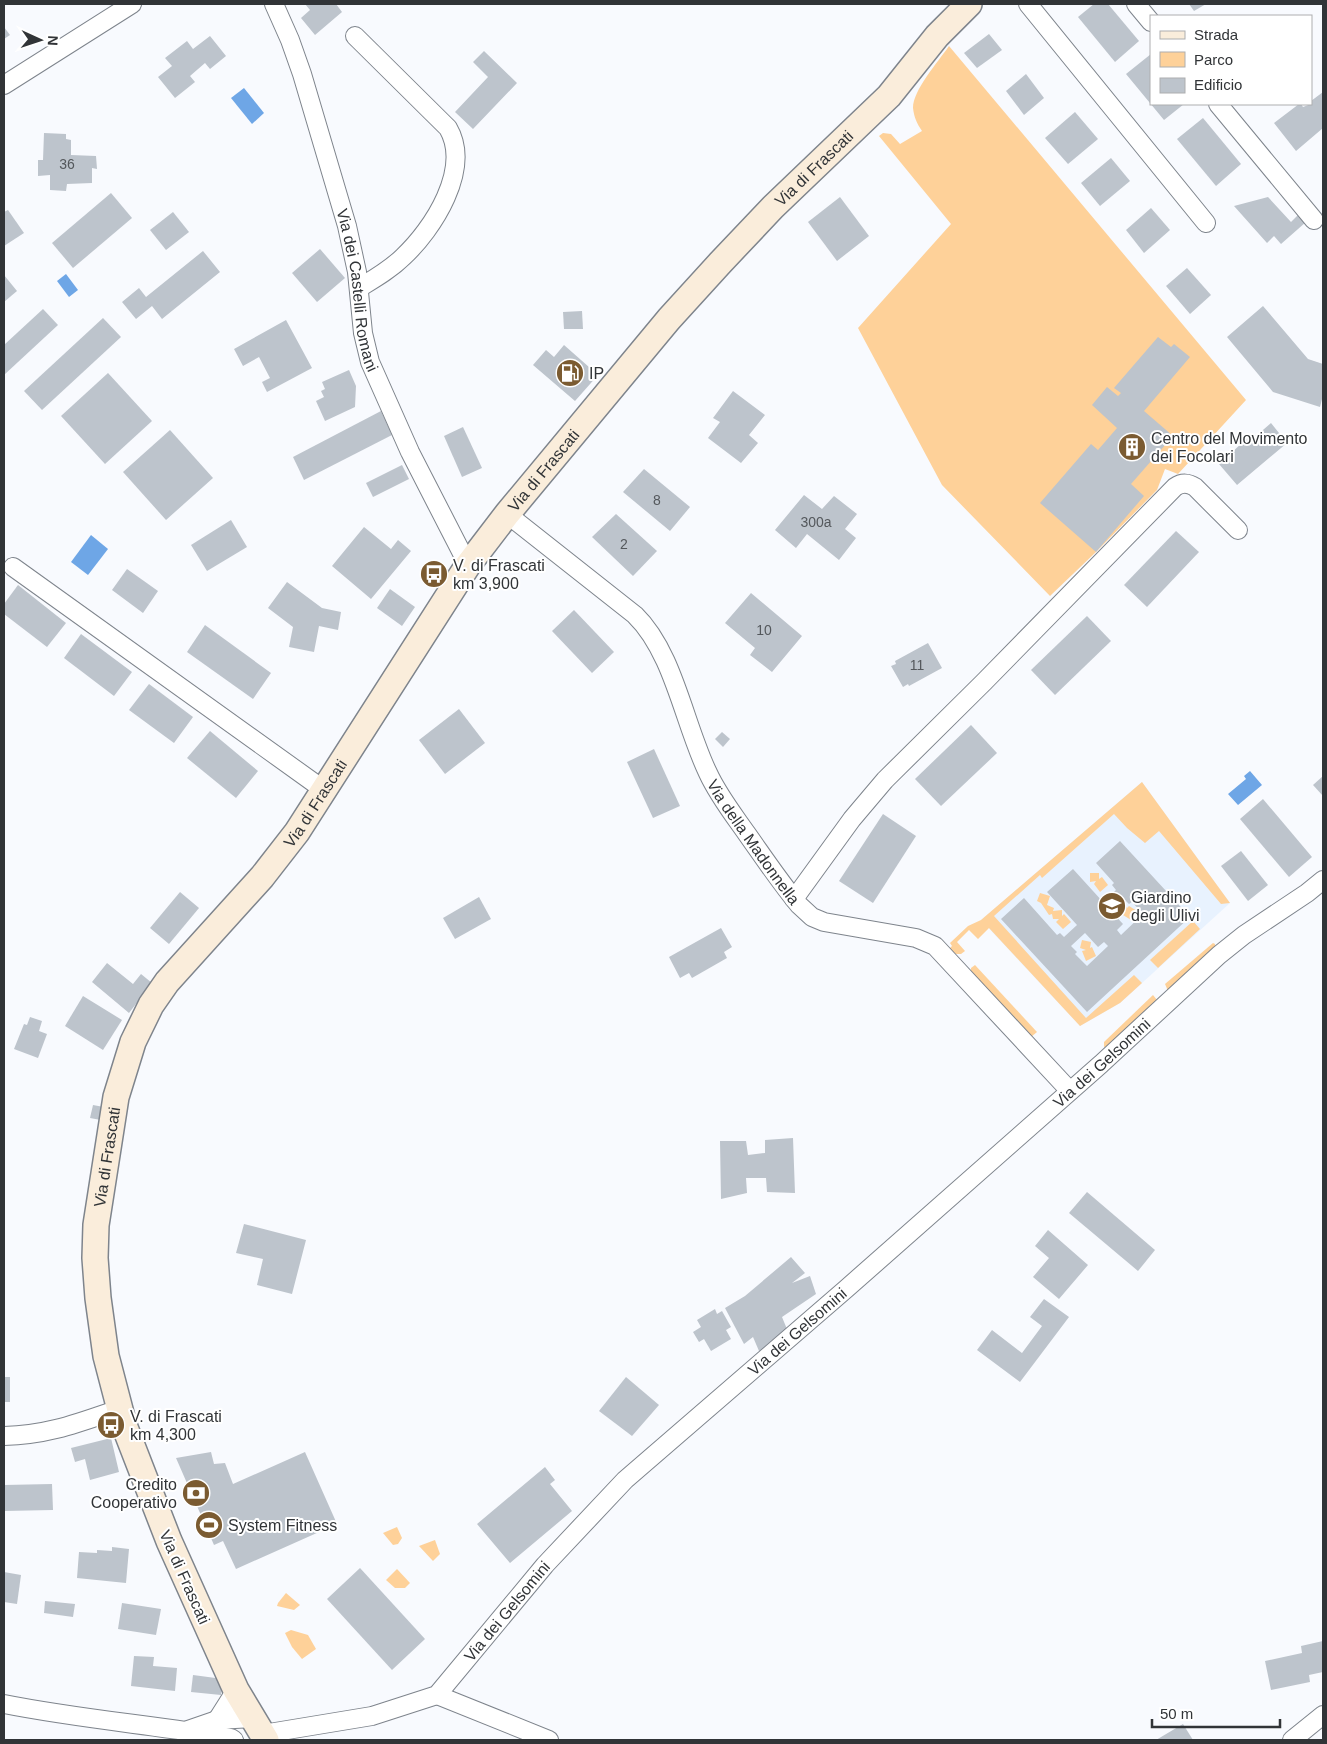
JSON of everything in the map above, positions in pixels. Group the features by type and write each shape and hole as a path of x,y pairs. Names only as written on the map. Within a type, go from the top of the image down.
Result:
{"main road":[{"name":"Via di Frascati","path":"260,1731 236,1690 166,1533 119,1409 110,1376 101,1327 95,1239 99,1201 118,1088 126,1060 140,1025 175,972 262,877 296,832 468,566 507,514 669,319 773,207 884,101 905,78 937,36 969,4"}],"street":[{"path":"4,85 132,4"},
{"name":"Via dei Castelli Romani","path":"274,4 302,74 354,251 362,332 376,376 410,452 468,566"},
{"path":"1028,4 1206,223"},
{"path":"1136,4 1150,21"},
{"path":"355,36 448,128 453,138 456,156 447,193 433,222 402,258 359,288"},
{"path":"1219,105 1314,220"},
{"path":"794,899 852,819 885,780 1175,487 1186,483 1195,488 1238,530"},
{"name":"Via della Madonnella","path":"507,514 635,615 650,633 666,661 697,749 709,776 794,899 812,917 837,926 916,938 935,946 1070,1091"},
{"path":"13,567 324,790"},
{"name":"Via dei Gelsomini","path":"437,1695 545,1565 625,1480 1102,1064 1219,955 1244,935 1307,893 1323,880"},
{"path":"4,1436 29,1436 64,1428 119,1409"},
{"path":"217,1720 236,1690"},
{"path":"187,1730 217,1720 260,1731 372,1716 437,1695 549,1740"},
{"path":"4,1704 110,1722 187,1730 234,1740"},
{"path":"1292,1740 1323,1715"}],"shaded area":[{"name":"Giardino degli Ulivi","path":"1142,782 1230,903 1120,1003 1080,1026 981,920"}],"green space":[{"path":"949,46 1246,400 1178,474 1165,469 1157,490 1050,596 942,485 858,328 951,224 879,136 883,133 891,134 900,144 922,131 914,114 914,101 921,85"},
{"path":"1142,782 1230,903 1221,904 1159,831 1145,843 1114,814 1042,878 1040,875 994,916 1086,1018 1134,975 1142,983 1120,1003 1080,1026 989,928 978,939 969,930 957,942 965,951 961,954 956,954 949,949 952,946 950,943 968,926 981,920"},
{"path":"1090,873 1099,873 1099,879 1102,877 1108,885 1100,892 1094,884 1096,881 1090,882"},
{"path":"1040,893 1050,896 1047,905 1054,908 1053,911 1062,910 1062,916 1064,914 1071,922 1063,929 1056,922 1059,919 1053,919 1052,914 1049,915 1041,903 1037,901"},
{"path":"1124,903 1127,908 1129,906 1137,911 1131,920 1123,915 1124,912 1119,914 1116,906"},
{"path":"1193,921 1200,929 1158,968 1150,960"},
{"path":"1082,940 1091,942 1090,948 1092,947 1096,956 1086,961 1082,951 1086,950 1080,948"},
{"path":"1213,943 1215,947 1168,991 1165,984"},
{"path":"975,965 1037,1032 1031,1037 971,972 971,968"},
{"path":"1153,995 1157,1000 1108,1046 1104,1047 1104,1042"},
{"path":"397,1527 402,1538 398,1544 393,1545 383,1533"},
{"path":"435,1540 440,1554 433,1561 419,1546"},
{"path":"397,1569 410,1583 405,1588 395,1588 386,1580"},
{"path":"286,1593 300,1605 294,1610 277,1606"},
{"path":"291,1630 308,1635 316,1649 302,1659 292,1647 285,1633"}],"water":[{"path":"244,88 264,113 252,124 231,98"},
{"path":"66,274 78,290 69,297 57,281"},
{"path":"91,535 108,549 88,575 71,562"},
{"path":"1250,771 1262,785 1238,805 1228,794 1246,779 1244,776"}],"building":[{"path":"305,4 336,4 342,12 315,35 301,18 310,10"},
{"path":"1094,4 1108,4 1139,41 1115,62 1078,17"},
{"path":"1189,4 1206,4 1194,11"},
{"path":"4,27 10,35 4,39"},
{"path":"989,34 1002,50 977,68 964,53"},
{"path":"210,36 226,56 210,69 205,63 190,76 195,82 175,98 158,77 172,66 165,58 187,41 193,49"},
{"path":"484,51 517,83 473,129 455,112 488,77 473,62"},
{"path":"1150,55 1150,103 1126,74"},
{"path":"1026,74 1044,98 1024,115 1006,91"},
{"path":"1323,92 1323,128 1296,151 1274,123 1298,105 1303,107 1312,105 1312,100"},
{"path":"1152,105 1183,105 1164,120"},
{"path":"1075,112 1098,139 1068,164 1045,138"},
{"path":"1203,118 1241,164 1216,186 1177,139"},
{"path":"44,133 66,134 66,139 71,140 71,155 96,156 97,169 92,168 92,183 67,184 66,191 50,190 50,175 38,176 38,160 43,160"},
{"path":"1111,158 1130,181 1100,206 1081,183"},
{"path":"111,193 132,218 73,268 52,243"},
{"path":"840,197 869,236 837,261 808,222"},
{"path":"1268,197 1291,222 1299,214 1306,222 1281,244 1274,236 1267,243 1234,206"},
{"path":"1151,208 1170,230 1144,253 1126,230"},
{"path":"8,210 24,233 4,246 4,212"},
{"path":"173,212 189,232 166,250 150,230"},
{"path":"320,249 345,278 317,302 292,273"},
{"path":"203,251 220,272 162,319 152,306 136,319 122,302 139,288 146,297"},
{"path":"1187,268 1211,295 1190,314 1166,286"},
{"path":"4,275 17,291 4,302"},
{"path":"1263,306 1308,359 1323,364 1323,395 1320,407 1273,392 1227,337"},
{"path":"43,309 58,325 4,375 4,345"},
{"path":"582,311 583,329 564,329 563,312"},
{"path":"103,318 121,337 42,410 24,391"},
{"path":"286,320 312,368 267,392 262,382 270,378 259,357 243,366 234,349"},
{"name":"Centro del Movimento dei Focolari","path":"1158,337 1171,347 1174,344 1190,357 1144,411 1173,436 1131,484 1144,496 1096,552 1040,503 1091,444 1098,450 1117,428 1092,405 1107,387 1118,396 1121,393 1114,388"},
{"name":"IP","path":"564,345 598,375 575,401 533,365 546,350 554,357"},
{"path":"349,370 356,386 355,407 325,421 316,401 324,397 321,391 325,389 322,382"},
{"path":"108,373 152,421 105,464 61,416"},
{"path":"733,391 765,415 749,435 758,443 741,463 708,438 720,422 713,418"},
{"path":"381,411 392,435 304,480 293,457"},
{"path":"1271,423 1287,443 1237,485 1219,464 1253,433 1256,436"},
{"path":"463,427 482,468 462,477 444,436"},
{"path":"170,430 213,478 166,520 123,472"},
{"path":"402,465 409,479 373,497 366,483"},
{"path":"644,469 690,507 670,531 623,492"},
{"path":"804,495 822,509 834,496 857,514 845,529 856,538 839,560 807,534 796,548 775,530"},
{"path":"616,514 657,551 633,576 592,537"},
{"path":"231,520 247,547 207,571 191,545"},
{"path":"364,527 391,549 398,540 411,551 371,599 332,566"},
{"path":"1176,531 1199,552 1147,607 1124,585"},
{"path":"127,569 158,591 143,613 112,590"},
{"path":"287,582 322,608 341,612 338,630 319,626 314,652 289,647 293,627 268,608"},
{"path":"18,585 66,623 47,647 4,614 4,604"},
{"path":"390,589 415,607 402,626 377,608"},
{"path":"751,593 802,636 772,672 750,655 755,648 725,623"},
{"path":"574,610 614,652 592,673 552,631"},
{"path":"1087,616 1111,641 1055,695 1031,670"},
{"path":"205,625 271,673 253,699 187,652"},
{"path":"81,634 132,672 114,696 64,658"},
{"path":"928,643 942,668 909,686 908,684 903,687 891,666 896,664 895,661"},
{"path":"149,684 193,717 174,743 129,710"},
{"path":"459,709 485,743 445,774 419,740"},
{"path":"971,725 997,753 941,806 915,779"},
{"path":"210,731 258,771 236,798 187,758"},
{"path":"722,732 730,739 723,747 715,739"},
{"path":"654,749 680,806 653,818 627,762"},
{"path":"1323,776 1323,796 1313,785"},
{"path":"1263,799 1312,857 1289,877 1240,819"},
{"path":"883,814 916,836 873,903 839,881"},
{"path":"1120,841 1190,917 1087,1012 1001,919 1024,898 1057,935 1060,933 1064,937 1077,925 1047,892 1073,869 1103,902 1116,890 1112,885 1114,883 1096,863","holes":["1123,898 1129,904 1132,902 1143,914 1121,935 1117,930 1123,924 1110,910","1085,933 1098,947 1104,942 1108,946 1087,966 1075,954 1077,952 1071,946"]},
{"path":"1241,851 1268,885 1248,901 1221,866"},
{"path":"180,892 199,908 169,944 150,928"},
{"path":"479,897 491,919 455,939 443,918"},
{"path":"721,928 732,947 724,952 727,958 692,978 689,973 680,978 669,957"},
{"path":"107,963 133,984 141,974 152,983 129,1013 92,982"},
{"path":"83,996 122,1020 103,1050 65,1026"},
{"path":"30,1017 42,1021 39,1031 47,1034 38,1058 14,1049 24,1024 27,1025"},
{"path":"93,1105 109,1108 106,1121 90,1118"},
{"path":"793,1138 795,1193 767,1192 766,1178 746,1178 747,1193 721,1199 720,1141 746,1141 748,1155 765,1153 765,1140"},
{"path":"1087,1192 1155,1250 1138,1271 1069,1213"},
{"path":"244,1224 306,1240 292,1294 257,1285 263,1259 236,1253"},
{"path":"1048,1230 1088,1265 1059,1299 1033,1277 1049,1258 1035,1246"},
{"path":"791,1257 805,1273 792,1283 810,1276 816,1294 782,1317 789,1334 762,1358 753,1337 744,1344 725,1308 745,1296"},
{"path":"1044,1299 1069,1317 1020,1382 977,1350 992,1330 1022,1353 1042,1326 1030,1317"},
{"path":"715,1309 717,1314 722,1311 731,1327 726,1330 731,1339 711,1351 704,1339 699,1342 693,1332 701,1327 697,1320"},
{"path":"4,1377 10,1377 10,1402 4,1402"},
{"path":"626,1377 659,1405 632,1436 599,1411"},
{"path":"111,1438 119,1472 90,1480 85,1459 75,1462 71,1448"},
{"path":"211,1452 214,1464 225,1463 233,1484 305,1452 337,1524 236,1569 223,1541 214,1545 176,1458"},
{"path":"545,1467 555,1480 550,1484 572,1511 510,1563 477,1524"},
{"path":"52,1484 53,1510 4,1511 4,1485"},
{"path":"112,1547 129,1549 126,1583 77,1578 79,1552 97,1553 97,1550 112,1551"},
{"path":"360,1568 425,1639 392,1670 327,1599"},
{"path":"4,1572 21,1575 17,1604 4,1602"},
{"path":"45,1601 75,1604 73,1617 44,1613"},
{"path":"122,1603 161,1609 156,1635 118,1629"},
{"path":"1323,1641 1323,1672 1309,1675 1310,1682 1271,1690 1265,1661 1302,1653 1301,1646"},
{"path":"134,1656 154,1657 153,1666 177,1668 175,1691 131,1686"},
{"path":"193,1675 223,1679 221,1695 191,1692"},
{"path":"1183,1724 1193,1740 1156,1740"}],"place":[{"name":"IP","path":"570,373"},
{"name":"Centro del Movimento dei Focolari","path":"1132,447"},
{"name":"V. di Frascati km 3,900","path":"434,574"},
{"name":"Giardino degli Ulivi","path":"1112,906"},
{"name":"V. di Frascati km 4,300","path":"111,1425"},
{"name":"Credito Cooperativo","path":"196,1493"},
{"name":"System Fitness","path":"209,1525"}]}
